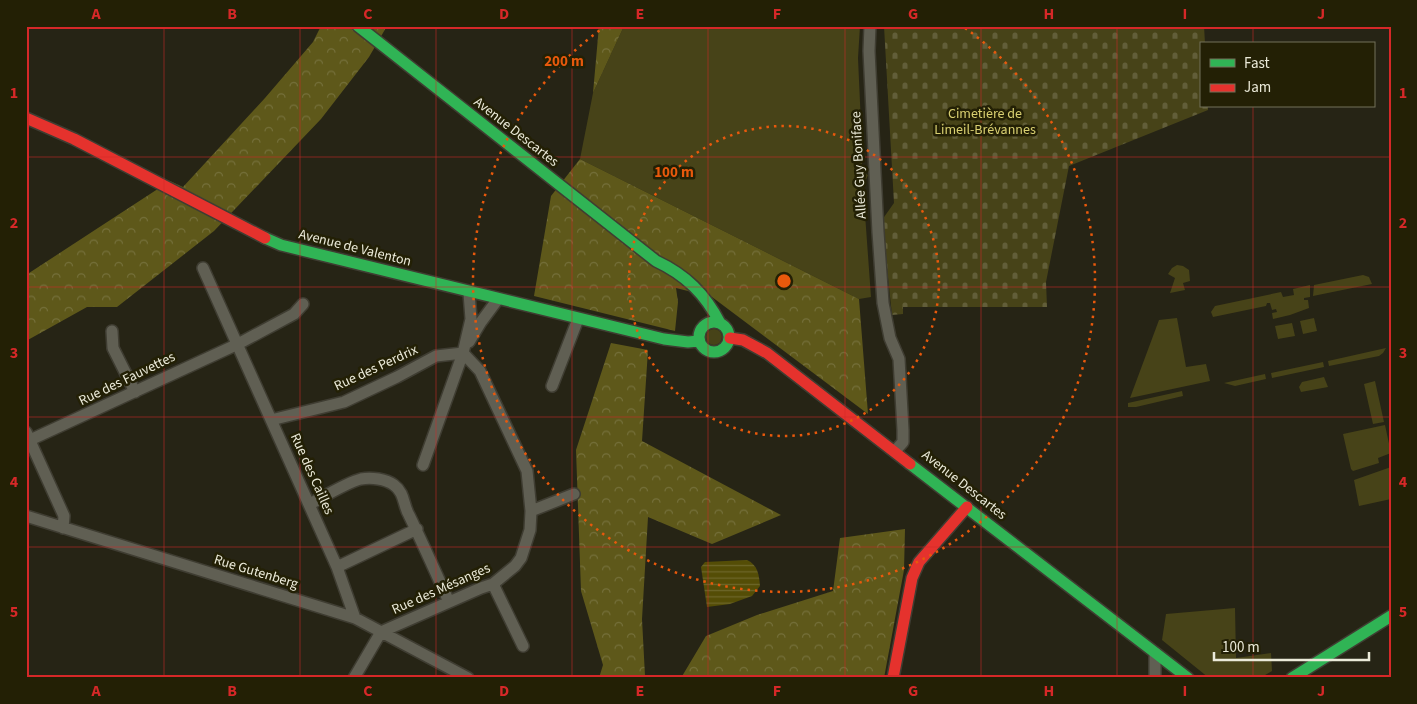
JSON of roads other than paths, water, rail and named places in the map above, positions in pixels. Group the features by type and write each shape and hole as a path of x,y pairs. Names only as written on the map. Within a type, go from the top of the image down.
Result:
{"main road":[{"name":"Avenue Descartes","path":"358,26 656,261 668,267 704,295 720,323"},
{"name":"Avenue de Valenton","path":"26,118 74,138 280,245 469,293 664,339 688,342 699,341"},
{"name":"Avenue Descartes","path":"656,261 664,271 699,303 704,310 706,324"},
{"path":"710,322 720,323 727,329 730,338 726,347 718,352 709,352 701,346 699,341 700,332 710,322"},
{"name":"Avenue Descartes","path":"730,338 743,340 768,353 1173,667"},
{"path":"894,678 912,578 919,562 968,507"},
{"path":"1292,678 1391,616"},
{"path":"1305,678 1391,625"},
{"path":"1173,667 1184,678"},
{"path":"1173,667 1188,678"}],"street":[{"name":"Allée Guy Boniface","path":"870,26 869,51 883,303 890,338 899,359 903,442 896,451"},
{"name":"Rue des Cailles","path":"203,268 337,566 355,618"},
{"path":"423,465 463,353 471,319 469,293"},
{"path":"463,353 481,322 498,299"},
{"name":"Rue des Fauvettes","path":"28,436 135,392 238,344 294,314 304,304"},
{"path":"552,386 578,319"},
{"path":"112,331 113,348 135,392"},
{"name":"Rue des Perdrix","path":"272,420 344,402 436,356 463,353"},
{"name":"Rue des Mésanges","path":"381,632 493,584 515,566 521,558 530,530 531,511 527,470 480,371 463,353"},
{"path":"28,436 64,516 63,528"},
{"path":"310,504 360,479 372,478 387,481 395,486 404,497 407,513 449,602"},
{"path":"531,511 574,494"},
{"name":"Rue Gutenberg","path":"26,516 355,618 468,678"},
{"path":"337,566 416,529"},
{"path":"493,584 523,646"},
{"path":"354,678 381,632"},
{"path":"1154,678 1155,654"}],"park label":[{"name":"Cimetière de Limeil-Brévannes","path":"985,122"}]}
